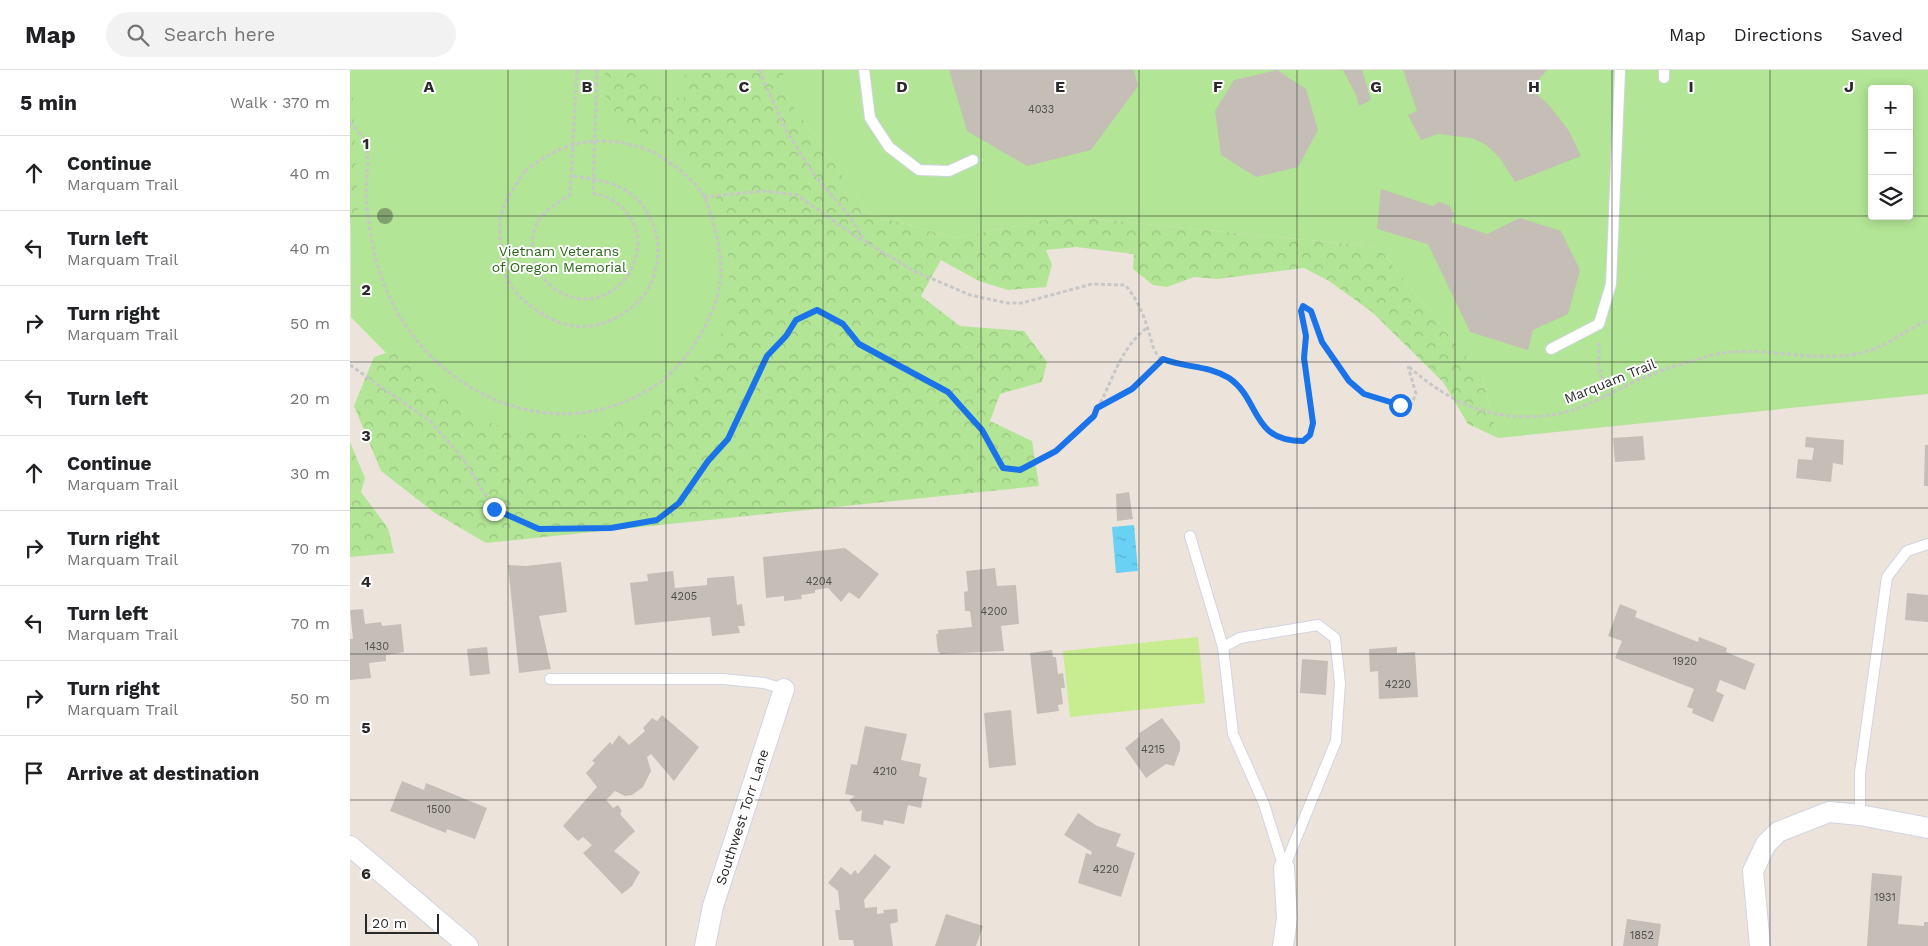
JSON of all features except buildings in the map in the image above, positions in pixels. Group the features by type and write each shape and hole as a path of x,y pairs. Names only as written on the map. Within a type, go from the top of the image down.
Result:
{"street":[{"name":"Southwest Torr Lane","path":"705,946 713,906 784,689"},
{"path":"1760,946 1753,871 1766,844 1778,832 1829,812 1860,815 1928,828"},
{"path":"350,846 468,946"},
{"path":"1284,868 1287,918 1284,946"}],"lane":[{"path":"864,70 870,118 889,147 919,170 949,172 973,160"},
{"path":"1551,349 1599,324 1611,284 1620,70"},
{"path":"1190,536 1223,647 1234,734 1264,804 1284,868"},
{"path":"1860,815 1860,773 1887,577 1907,551 1928,544"},
{"path":"1223,647 1240,638 1318,625 1334,638 1340,683 1336,741 1284,868"},
{"path":"550,679 723,679 764,683 784,689"}],"path":[{"path":"577,70 570,195 546,209 535,226 532,242 533,259 540,274 550,287 565,295 581,299 605,295 619,287 630,274 636,259 638,243 634,227 626,213 614,201 593,193 597,70"},
{"path":"759,70 788,132 813,173 847,213 867,244"},
{"path":"350,122 363,138 366,148 368,164 366,191 371,236 378,264 383,282 406,326 438,364 485,397 509,406 554,414 579,413 614,406 657,384 691,350 704,330 720,284 718,238 704,197 675,165 654,152 622,142 583,143 556,149 525,171 504,204 500,224 502,260 508,281 517,295 544,317 563,325 582,327 614,320 642,299 652,284 659,256 659,242 649,213 640,202 614,183 572,176"},
{"path":"704,197 764,191 797,196 867,244 914,271 962,292 1007,303 1022,303 1092,284 1125,285 1135,298 1148,327 1154,349 1163,359 1132,389 1097,408"},
{"name":"Marquam Trail","path":"1163,359 1206,368 1223,375 1242,391 1265,429 1276,436 1303,441 1310,435 1313,423 1304,358 1306,336 1301,311 1303,306 1311,311 1322,342 1354,385 1364,394 1400,405 1411,405 1416,398 1408,366 1450,398 1474,409 1511,416 1558,414 1605,396 1649,376 1715,355 1747,351 1837,356 1866,352 1928,322"},
{"path":"350,366 430,421 462,457 494,509 539,529 611,528 657,520 679,503 708,461 728,439 767,356 786,336 796,320 817,310 843,324 859,344 948,392 982,430 1003,468 1020,470 1056,451 1094,416 1120,360 1148,327"},
{"path":"1599,324 1598,365 1605,396"}],"green space":[{"name":"Vietnam Veterans of Oregon Memorial","path":"350,70 727,70 758,340 642,447 469,438 351,317"},
{"path":"607,70 639,70 652,96 684,98 685,70 783,70 783,92 870,214 955,238 1064,216 1378,247 1482,376 1498,438 1468,424 1443,382 1372,312 1329,281 1304,268 1217,279 1194,277 1167,287 1153,285 1133,269 1134,254 1076,247 1046,250 1052,265 1046,287 1008,290 979,281 941,260 921,296 960,326 1024,331 1047,362 1042,382 1000,394 990,421 1032,441 1039,486 486,543 435,513 381,471 354,406 374,357 401,348 462,413 505,428 585,435 643,412 692,381 720,342 730,271 722,210 696,159 607,116 605,74"},
{"path":"783,70 1928,70 1928,394 1498,438 1482,376 1378,247 1064,216 955,238 870,214 783,92"},
{"path":"350,77 352,79 358,216 350,222"},
{"path":"350,442 365,478 361,492 388,528 394,553 350,557"},
{"path":"1198,637 1205,703 1070,717 1063,651"}],"water":[{"path":"1134,525 1138,571 1116,573 1112,527"}],"route":[{"path":"494,509 539,529 611,528 657,520 679,503 708,461 728,439 767,356 786,336 796,320 817,310 843,324 859,344 881,358 948,392 982,430 1003,468 1020,470 1056,451 1094,416 1097,408 1132,389 1163,359 1169,362 1206,368 1218,372 1238,386 1259,421 1270,434 1287,440 1303,441 1310,435 1313,423 1304,358 1306,336 1301,311 1303,306 1306,306 1311,311 1322,342 1349,381 1364,394 1400,405"}]}
